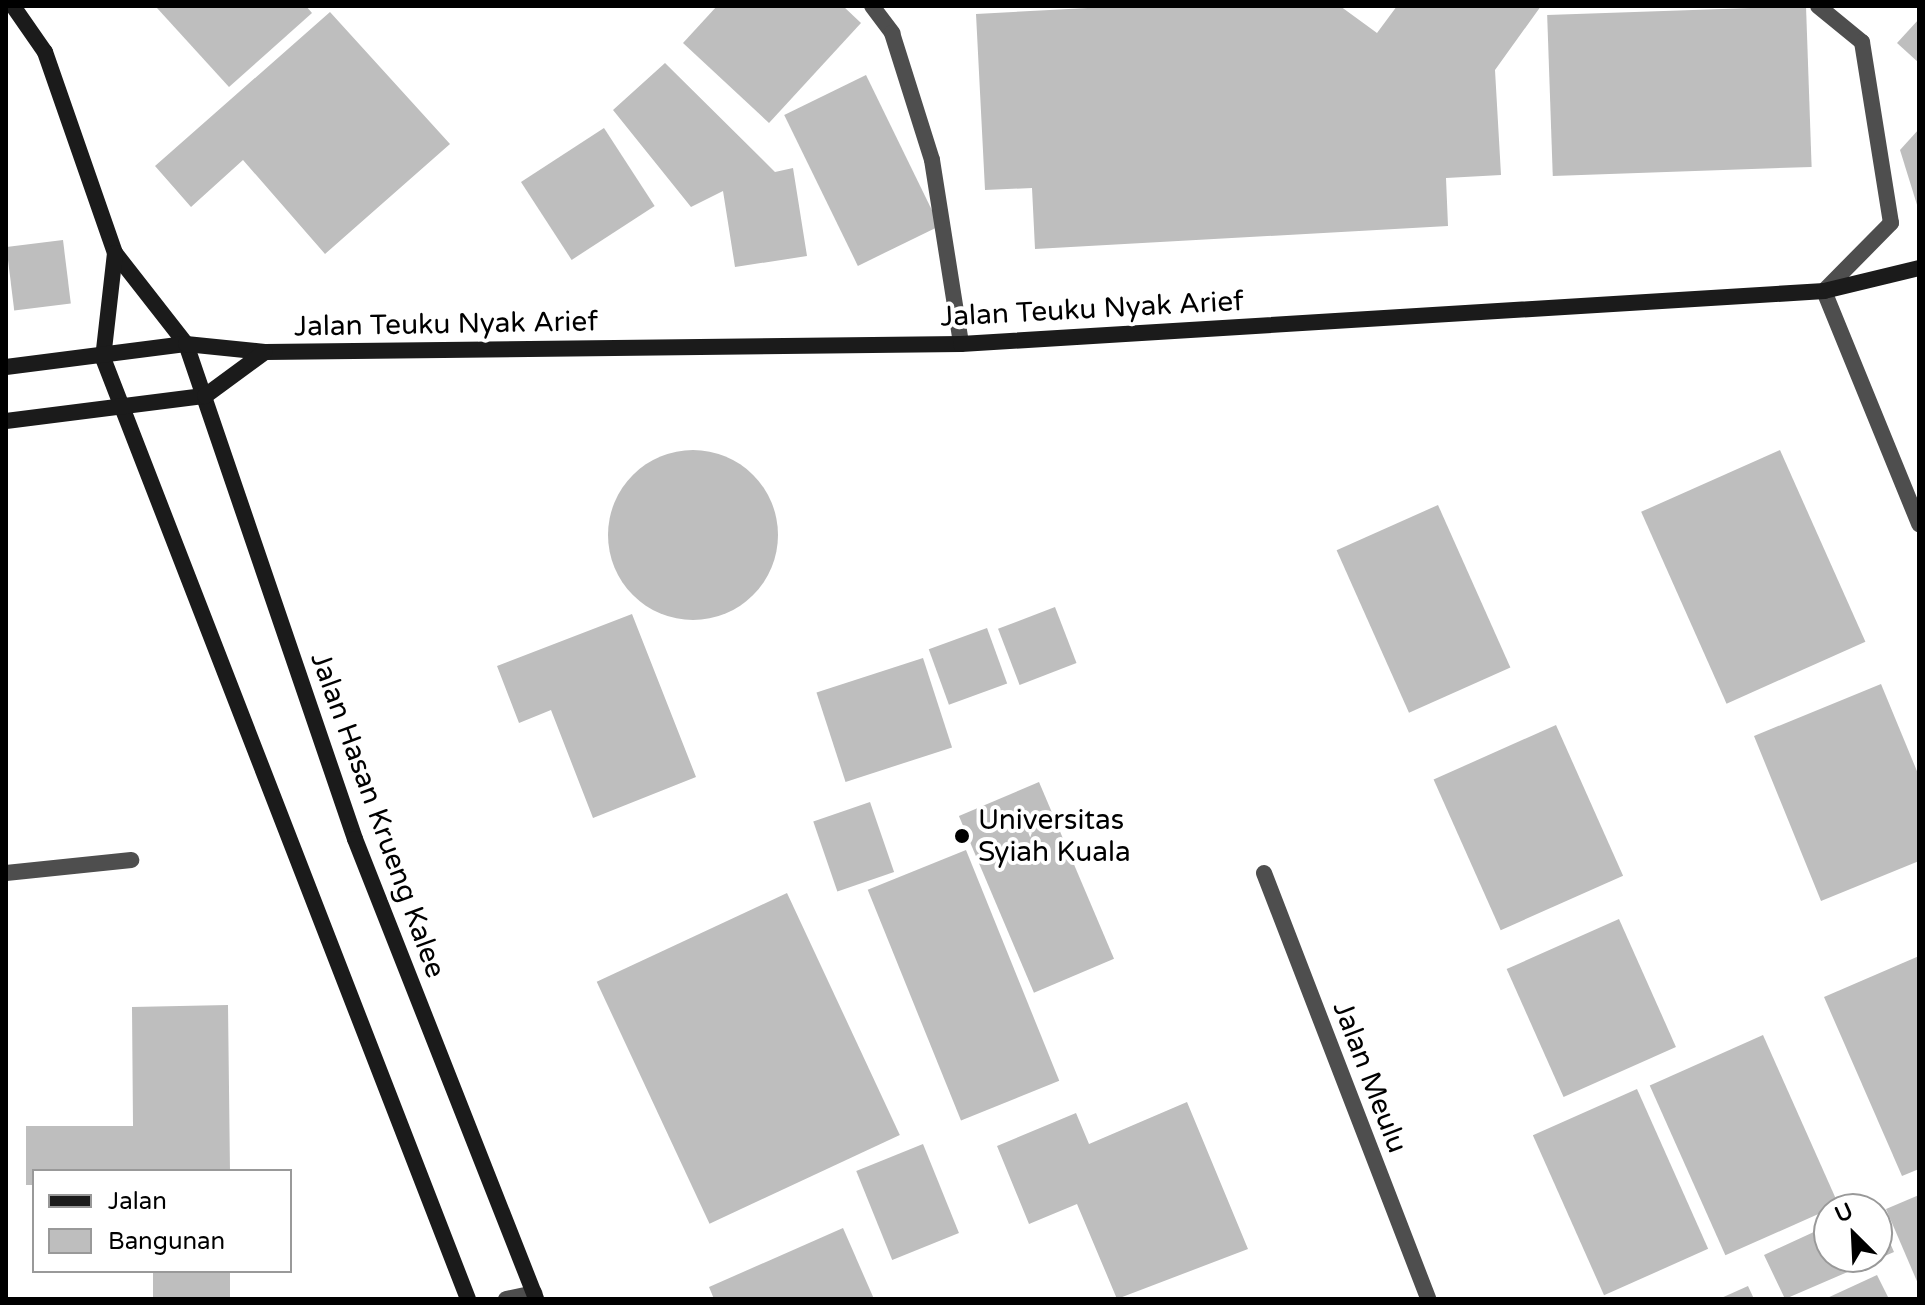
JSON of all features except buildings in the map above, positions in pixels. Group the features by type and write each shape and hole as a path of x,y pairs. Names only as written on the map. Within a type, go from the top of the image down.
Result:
{"street":[{"path":"13,6 45,52 115,253 103,358 468,1299"},
{"path":"872,6 892,33 932,160 961,344"},
{"path":"1818,6 1862,42 1891,223 1824,291 1919,524"},
{"name":"Jalan Hasan Krueng Kalee","path":"115,253 186,344 355,839 535,1296"},
{"name":"Jalan Teuku Nyak Arief","path":"186,344 265,352 961,344 1824,291 1919,268"},
{"path":"6,367 103,358 186,344"},
{"path":"6,421 122,409 205,396 265,352"},
{"path":"6,873 131,860"},
{"name":"Jalan Meulu","path":"1264,873 1428,1299"},
{"path":"506,1299 535,1296"}],"place":[{"name":"Universitas Syiah Kuala","path":"962,836"}]}
